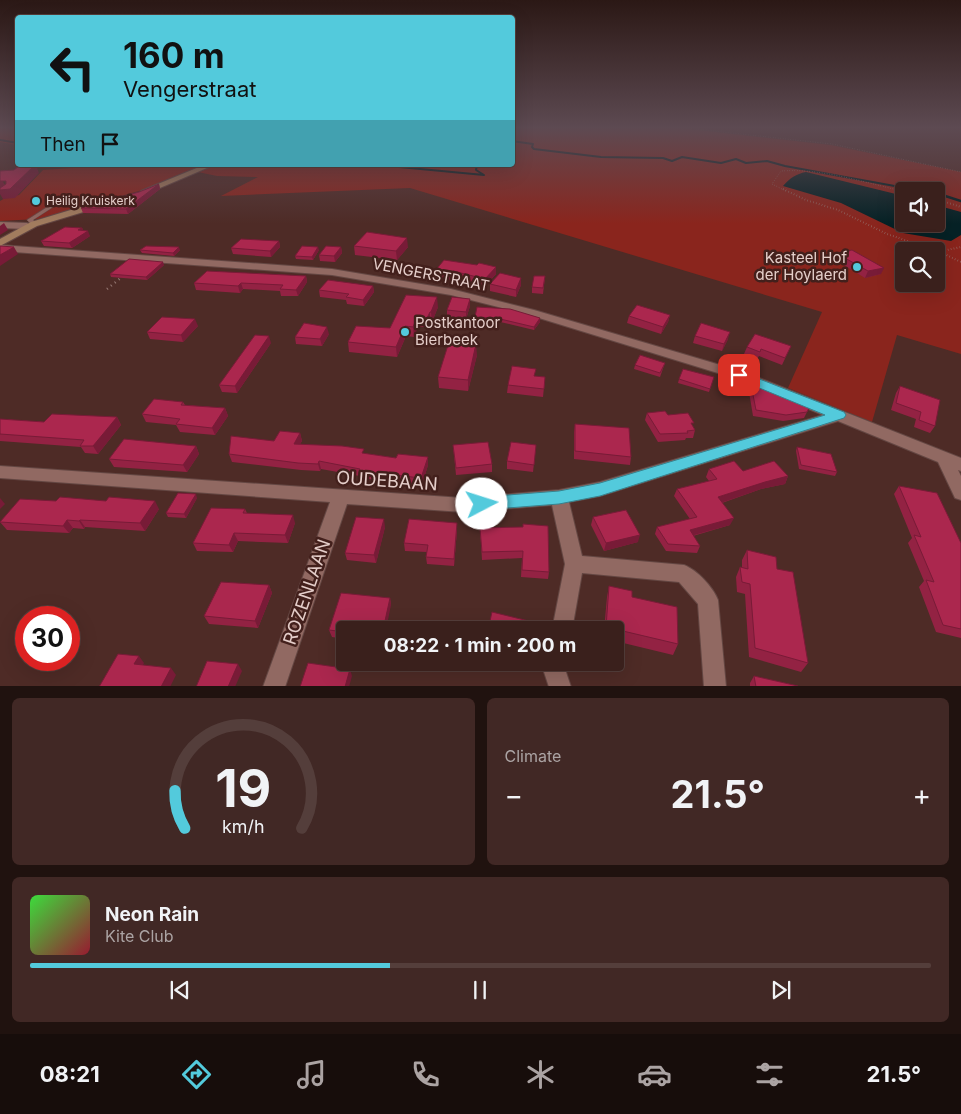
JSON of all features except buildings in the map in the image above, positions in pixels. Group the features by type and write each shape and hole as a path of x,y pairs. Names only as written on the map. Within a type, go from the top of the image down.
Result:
{"street":[{"path":"134,194 205,167"},
{"path":"0,242 30,225 108,202"},
{"path":"0,225 30,225"},
{"name":"VENGERSTRAAT","path":"0,248 332,272 431,288 515,308 714,367 767,385 839,415"},
{"path":"839,415 961,465"},
{"name":"OUDEBAAN","path":"0,472 340,498 463,505 559,497 600,489 839,415"},
{"path":"944,458 961,493"},
{"path":"559,497 574,564 564,621"},
{"name":"ROZENLAAN","path":"274,686 340,498"},
{"path":"574,564 684,574 708,600 715,686"},
{"path":"555,671 560,686"}],"lane":[{"path":"30,225 30,220 65,198"}],"path":[{"path":"906,160 961,172"},
{"path":"895,189 808,171 792,170 781,171 772,184 806,200 846,214 887,234 911,242"},
{"path":"945,202 961,207"},
{"path":"945,251 961,247"},
{"path":"945,254 961,262"},
{"path":"107,289 122,277"}],"shaded area":[{"path":"515,160 903,160 961,172 961,354 897,335 872,422 788,388 822,312 410,188 221,196 258,177 217,176 198,172 211,167 515,167"},
{"path":"200,167 139,191 38,219 0,221 0,201 7,197 19,195 43,170"}],"water":[{"path":"806,172 895,194 895,229 841,203 783,186 799,174"},
{"path":"945,208 961,212 961,235 951,241 901,232 945,232"}],"waterway":[{"path":"669,160 674,160"},
{"path":"702,160 721,163 732,160"},
{"path":"739,160 746,163 767,161 895,186"},
{"path":"399,167 484,175 476,170 477,167"},
{"path":"945,196 961,201"}],"place":[{"name":"Heilig Kruiskerk","path":"36,201"},
{"name":"Kasteel Hof der Hoylaerd","path":"857,267"},
{"name":"Postkantoor Bierbeek","path":"405,332"}],"route":[{"path":"482,504 559,497 600,489 839,415 739,375"}]}
